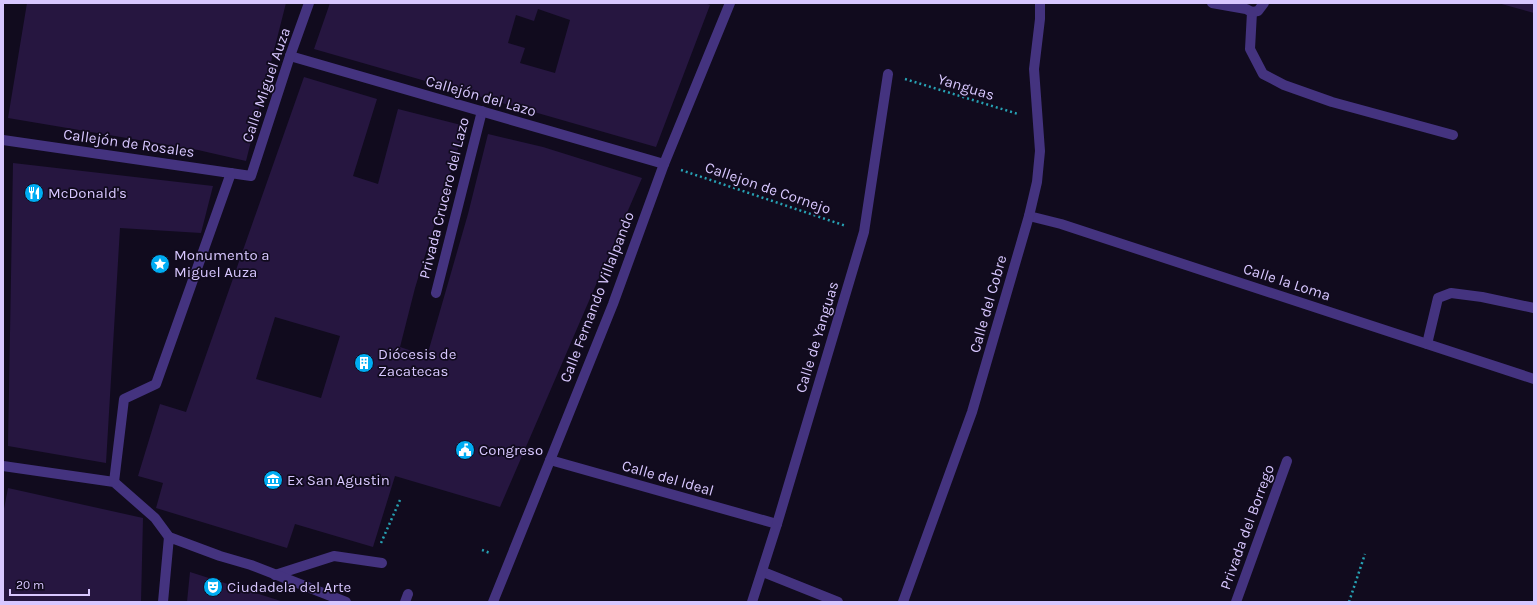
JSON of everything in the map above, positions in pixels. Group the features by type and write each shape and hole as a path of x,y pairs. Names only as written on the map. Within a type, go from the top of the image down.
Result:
{"street":[{"name":"Calle Miguel Auza","path":"251,176 290,56 310,3"},
{"name":"Calle Fernando Villalpando","path":"493,602 613,304 664,164 730,3"},
{"name":"Calle del Cobre","path":"903,602 972,412 1029,216 1037,182 1040,151 1034,69 1040,19 1040,3"},
{"path":"1212,3 1246,9 1252,12 1258,11 1264,3"},
{"path":"1252,12 1250,49 1263,74 1284,85 1332,102 1453,135"},
{"name":"Callejón del Lazo","path":"290,56 664,164"},
{"name":"Calle de Yanguas","path":"752,602 763,572 864,232 888,74"},
{"name":"Privada Crucero del Lazo","path":"436,293 482,111"},
{"name":"Callejón de Rosales","path":"3,140 251,176"},
{"path":"114,482 124,399 156,384 231,173"},
{"name":"Calle la Loma","path":"1029,216 1061,224 1534,379"},
{"path":"1427,344 1438,298 1451,293 1482,297 1534,308"},
{"name":"Calle del Ideal","path":"550,460 777,524"},
{"name":"Privada del Borrego","path":"1236,602 1287,461"},
{"path":"3,466 114,482 155,518 169,538 251,565 346,602"},
{"path":"163,602 169,538"},
{"path":"275,575 334,556 382,563"},
{"path":"763,572 838,602"}],"path":[{"name":"Yanguas","path":"888,74 1038,120"},
{"name":"Callejon de Cornejo","path":"664,164 864,232"},
{"path":"379,548 400,500"},
{"path":"482,550 490,553"},
{"path":"1349,602 1365,554"}],"building":[{"path":"27,3 286,3 246,161 198,150 8,118"},
{"path":"330,3 705,3 710,5 656,147 314,49","holes":["538,9 570,20 555,73 520,63 525,48 508,43 516,15 534,21"]},
{"path":"1498,3 1534,3 1534,13"},
{"path":"304,77 377,99 353,176 378,184 398,109 465,126 415,288 400,347 427,356 468,214 488,134 543,147 642,178 500,507 395,476 373,547 295,524 287,548 156,508 163,483 138,476 160,404 186,412","holes":["275,317 340,336 321,398 256,379"]},
{"path":"13,163 213,186 201,233 120,228 106,463 8,446"},
{"path":"8,488 143,518 141,602 3,602 3,514"},
{"name":"Ciudadela del Arte","path":"190,572 284,602 187,602"}],"place":[{"name":"McDonald's","path":"34,193"},
{"name":"Monumento a Miguel Auza","path":"160,264"},
{"name":"Diócesis de Zacatecas","path":"364,363"},
{"name":"Congreso","path":"465,450"},
{"name":"Ex San Agustin","path":"273,480"},
{"name":"Ciudadela del Arte","path":"213,587"}]}
